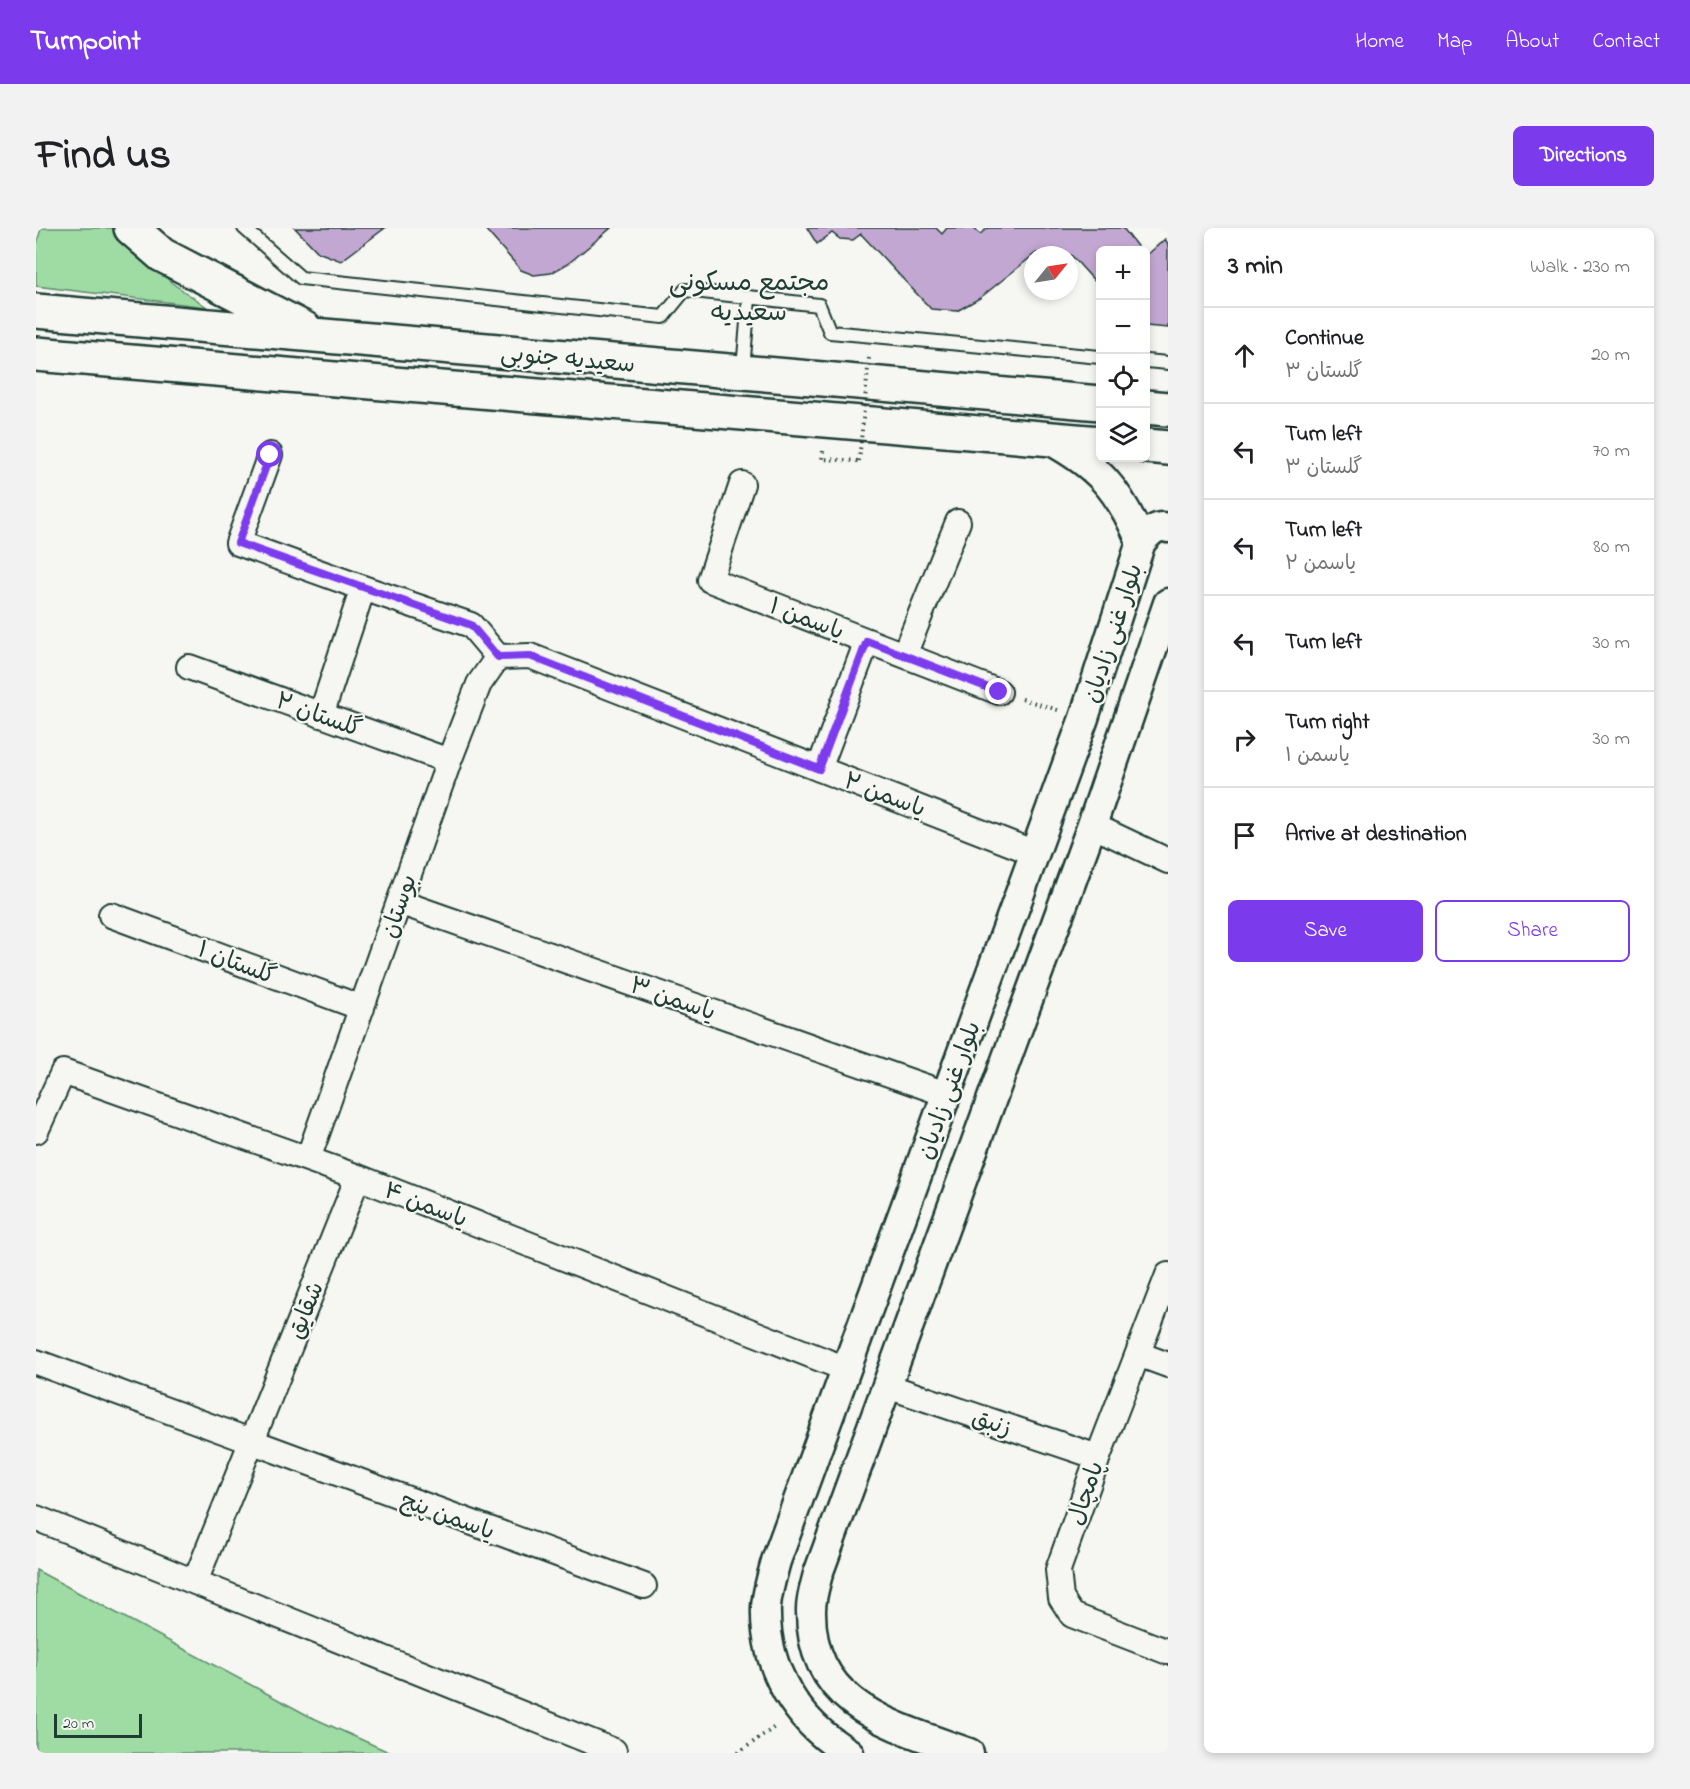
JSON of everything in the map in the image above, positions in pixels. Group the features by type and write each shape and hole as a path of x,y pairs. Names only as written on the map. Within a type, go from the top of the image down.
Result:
{"main road":[{"path":"131,228 162,255 323,338"},
{"name":"سعیدیه جنوبی","path":"36,311 323,338 1096,403"},
{"name":"سعیدیه جنوبی","path":"36,354 1096,443"},
{"path":"1150,407 1168,409"},
{"path":"1150,446 1168,448"}],"street":[{"name":"بلوار غنی زادیان","path":"849,1753 825,1739 791,1702 771,1656 766,1606 776,1561 1084,718 1141,542 1118,494 1109,482 1086,462 1048,438"},
{"path":"270,455 238,543 471,625 498,657"},
{"name":"یاسمن ۱","path":"742,484 710,580 999,692"},
{"path":"904,655 958,522"},
{"path":"1141,542 1151,531 1162,526 1168,528"},
{"path":"321,715 363,588"},
{"name":"بلوار غنی زادیان","path":"969,1753 884,1722 853,1704 829,1677 814,1644 810,1609 818,1574 1092,825 1168,603"},
{"path":"819,769 867,641"},
{"name":"یاسمن ۲","path":"498,657 530,656 1035,853"},
{"name":"بوستان","path":"308,1160 449,761 479,684 498,657"},
{"name":"گلستان ۲","path":"189,667 449,761"},
{"path":"1092,825 1168,861"},
{"name":"یاسمن ۳","path":"399,902 946,1094"},
{"name":"گلستان ۱","path":"111,915 362,1008"},
{"name":"یاسمن ۴","path":"36,1131 63,1072 358,1177 846,1368"},
{"name":"شقایق","path":"195,1582 358,1177"},
{"name":"پامچال","path":"1168,1275 1098,1457 1058,1570 1061,1598 1072,1615 1168,1652"},
{"path":"1138,1354 1168,1365"},
{"path":"36,1362 251,1443"},
{"path":"846,1368 886,1386"},
{"name":"زنبق","path":"886,1386 1098,1457"},
{"name":"یاسمن پنج","path":"251,1443 644,1586"},
{"path":"36,1518 614,1751"}],"lane":[{"path":"244,228 301,278 663,317 685,290 749,299 819,305 830,332 1096,357"},
{"path":"743,372 749,299"},
{"path":"1150,361 1168,363"}],"path":[{"path":"822,459 859,461 869,358"},
{"path":"999,692 1084,718"},
{"path":"738,1753 775,1727 791,1702"}],"green space":[{"path":"41,228 113,228 172,283 207,307 36,286 36,247"},
{"path":"36,1570 309,1716 391,1753 36,1753"}],"building":[{"path":"295,228 385,228 341,261 318,252"},
{"path":"484,228 611,228 569,263 551,273 534,275 521,270"},
{"path":"807,228 936,228 942,234 947,228 973,228 980,234 988,228 1123,228 1137,246 1096,246 1096,283 1078,263 1078,246 1024,246 1024,263 980,298 957,311 931,309 861,234 853,240 840,239 832,233 817,244"},
{"path":"1165,239 1168,244 1168,328 1150,326 1150,252"}],"district":[{"name":"مجتمع مسکونی سعیدیه","path":"749,296"}],"route":[{"path":"270,455 238,543 471,625 498,657 530,656 819,769 867,641 999,692"}]}
